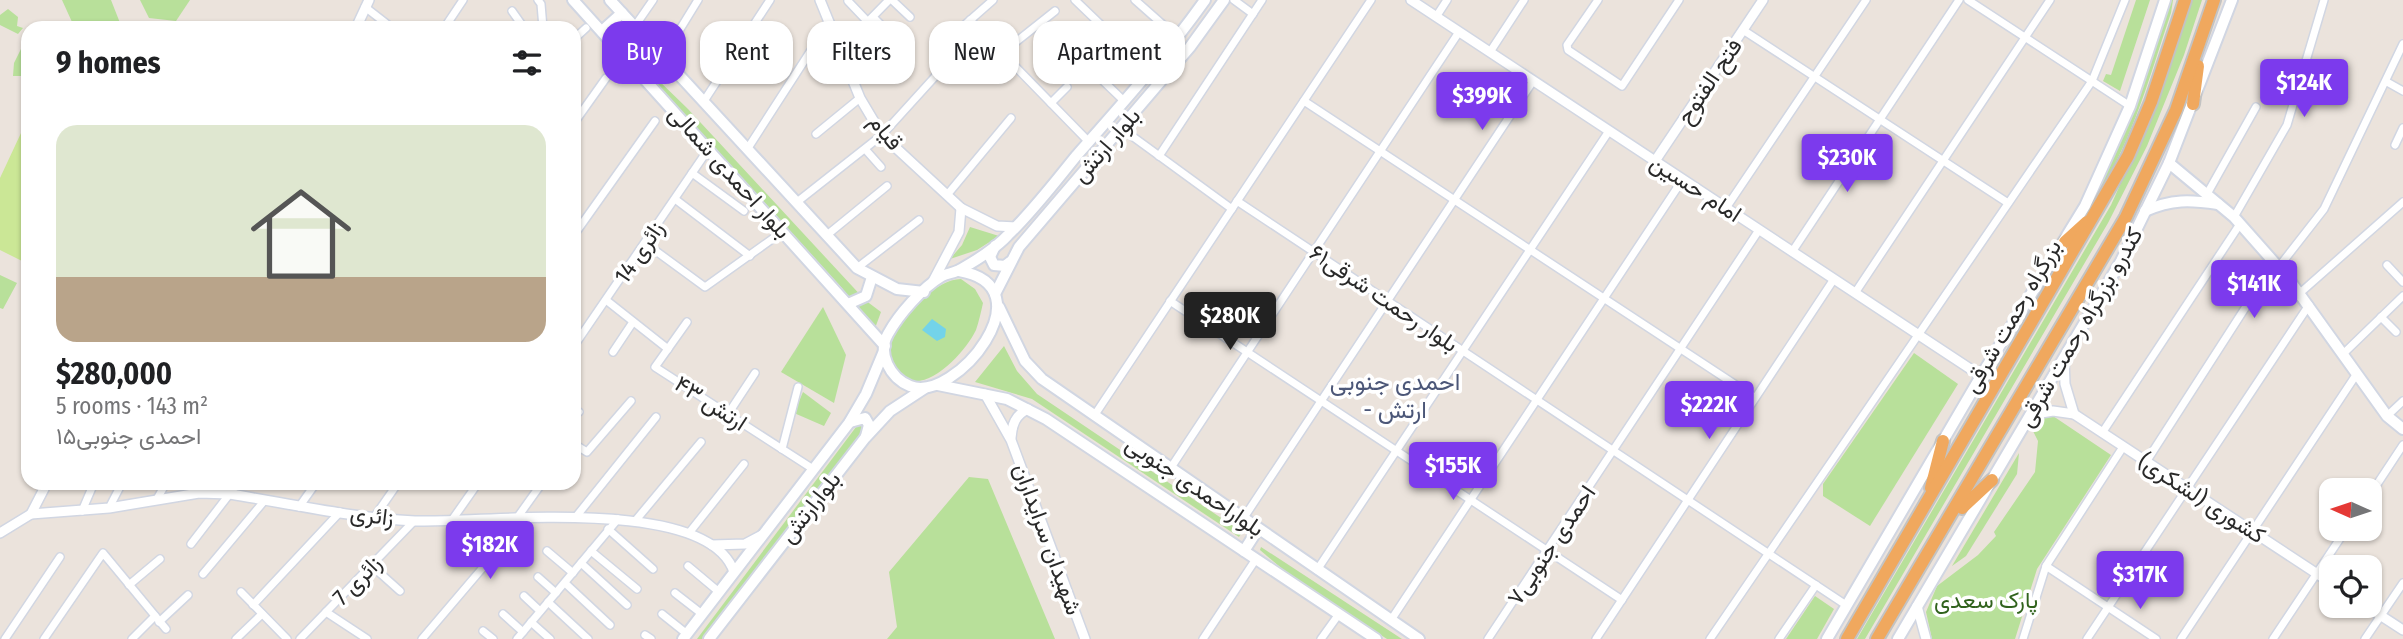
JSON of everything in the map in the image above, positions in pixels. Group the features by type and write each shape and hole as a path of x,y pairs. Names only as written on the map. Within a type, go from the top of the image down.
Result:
{"highway":[{"path":"1877,639 1950,520 2126,217 2152,165 2202,41 2214,0"},
{"name":"بزرگراه رحمت شرقی","path":"1847,639 2128,156 2151,102 2183,4"},
{"path":"2193,104 2202,41"},
{"path":"2064,242 2095,215"},
{"path":"1928,503 1943,441"},
{"path":"1950,520 1992,480"}],"main road":[{"name":"بلوار احمدی شمالی","path":"573,0 602,31"},
{"name":"بلوار احمدی شمالی","path":"610,0 630,21"},
{"name":"بلوار ارتش","path":"1185,28 1205,0"},
{"name":"بلوار ارتش","path":"995,294 1010,262 1071,184 1190,47 1224,0"},
{"path":"1827,639 1981,376 2064,242 2102,171 2130,106 2165,0"},
{"name":"کندرو بزرگراه رحمت شرقی","path":"1898,639 2108,287 2169,163 2232,0"},
{"path":"613,21 622,13"},
{"name":"بلوار احمدی شمالی","path":"686,82 858,268 897,289 928,287"},
{"name":"بلوار احمدی شمالی","path":"650,84 848,304 884,348"},
{"name":"بلوار ارتش","path":"959,271 1016,227 1138,84"},
{"path":"2169,163 2237,220 2310,305 2387,416 2403,429"},
{"path":"2145,211 2165,202 2182,199 2218,204"},
{"path":"996,245 990,252 991,262 999,267 1010,262"},
{"path":"685,636 849,423 866,394 886,337 897,321 928,287 944,274 959,271 973,274 986,282 995,294 999,307 996,323 988,336 956,374 938,385 925,388 910,386 897,378 888,366 884,348"},
{"path":"848,304 866,296 872,277"},
{"name":"بلواراحمدی جنوبی","path":"999,307 1025,361 1042,379 1419,639"},
{"path":"938,385 1007,399 1028,409 1376,639"},
{"name":"بلوارارتش","path":"709,639 865,438 890,411 925,388"},
{"path":"849,423 860,418 868,421 869,430 865,438"},
{"path":"1244,551 1258,529"}],"street":[{"path":"449,21 463,0"},
{"path":"538,0 541,4 542,21"},
{"path":"638,21 653,0"},
{"path":"685,21 698,0"},
{"path":"704,101 770,0"},
{"name":"قیام","path":"820,0 827,21"},
{"path":"870,19 890,0 910,17"},
{"path":"970,20 993,0"},
{"path":"1075,0 1097,21"},
{"path":"1135,0 1159,21"},
{"path":"1234,0 1253,14"},
{"path":"1159,156 1262,0"},
{"path":"1094,417 1371,0"},
{"name":"امام حسین","path":"1410,0 1981,376"},
{"path":"1436,17 1447,0"},
{"path":"1490,52 1524,0"},
{"path":"1598,0 1567,45 1567,50 1622,86 1679,0"},
{"name":"فتح الفتوح","path":"1655,161 1763,0"},
{"path":"1727,208 1866,0"},
{"path":"1792,251 1959,0"},
{"path":"1968,0 2130,106"},
{"path":"1855,293 2050,0"},
{"path":"1710,639 2092,81 2126,0"},
{"path":"2102,433 2237,220 2287,125 2324,0"},
{"path":"848,1 873,21"},
{"path":"359,21 367,3 385,21"},
{"path":"512,11 519,21"},
{"path":"1019,40 1055,11"},
{"path":"581,33 586,28"},
{"path":"1743,30 2008,203"},
{"path":"1170,469 1459,32"},
{"path":"2146,462 2276,265 2325,209 2403,44"},
{"path":"748,148 807,57"},
{"path":"1019,70 1089,142"},
{"path":"2278,79 2299,86"},
{"path":"1243,519 1533,81"},
{"path":"2387,82 2403,91"},
{"path":"797,202 882,135 929,83"},
{"path":"581,113 602,84"},
{"name":"قیام","path":"855,84 882,135 961,208 997,226 1016,227"},
{"path":"1106,84 1124,101"},
{"path":"1051,103 1067,87"},
{"path":"2269,90 2295,99"},
{"path":"816,134 860,98"},
{"path":"1304,101 1754,397"},
{"path":"2207,194 2256,107"},
{"path":"947,195 1012,118"},
{"path":"581,225 655,121"},
{"path":"1121,128 1232,209"},
{"path":"2395,145 2403,128"},
{"path":"1317,570 1609,131"},
{"path":"865,149 881,167"},
{"name":"14 زائری","path":"581,336 703,157"},
{"path":"692,173 744,211"},
{"path":"1391,620 1683,180"},
{"path":"827,235 887,187"},
{"path":"675,199 750,256"},
{"name":"بلوار رحمت شرقی۶۱","path":"1237,201 1846,606"},
{"path":"2300,293 2403,202"},
{"path":"928,287 959,232 961,208"},
{"path":"858,268 919,220"},
{"name":"احمدی جنوبی۷","path":"1488,639 1759,230"},
{"path":"645,243 705,287 775,237"},
{"path":"2387,265 2403,282"},
{"path":"1596,639 1834,279"},
{"path":"2343,354 2403,296"},
{"path":"606,300 668,349"},
{"path":"1170,302 1622,600"},
{"path":"2087,639 2310,305"},
{"path":"2381,317 2396,332"},
{"path":"613,352 634,322"},
{"name":"ارتش ۴۳","path":"687,322 655,367 813,469"},
{"path":"2030,415 2057,410 2074,414 2065,384 2064,359"},
{"path":"727,414 755,373"},
{"path":"2180,639 2356,374"},
{"path":"782,449 798,387"},
{"name":"شهیدان سرایداران","path":"985,394 1011,440 1085,639"},
{"path":"581,448 587,452 631,401"},
{"path":"2387,416 2403,401"},
{"path":"1011,440 1012,426 1019,413 1028,409"},
{"name":"کشوری (لشکری)","path":"2074,414 2317,573"},
{"path":"575,518 656,417"},
{"path":"636,520 701,442"},
{"path":"2381,478 2403,445"},
{"path":"2023,639 2046,566 2123,447"},
{"path":"689,533 744,464"},
{"path":"0,533 31,514 43,490"},
{"path":"82,511 91,490"},
{"path":"109,508 118,490"},
{"path":"158,499 162,490"},
{"path":"191,544 233,490"},
{"path":"299,507 311,490"},
{"path":"375,516 393,490"},
{"path":"452,520 473,490"},
{"path":"422,639 521,518 538,490"},
{"name":"زائری","path":"31,514 109,508 200,493 230,494 299,507 414,521 521,518 636,520 689,533 727,557 734,572"},
{"path":"203,574 265,500"},
{"path":"253,605 340,512"},
{"path":"517,639 618,519"},
{"name":"زائری 7","path":"300,639 414,521"},
{"path":"608,529 653,569"},
{"path":"710,545 745,544 763,534"},
{"path":"2273,639 2338,541"},
{"path":"547,551 573,573"},
{"path":"591,551 637,589"},
{"path":"44,639 103,553 166,629"},
{"path":"5,639 60,557"},
{"path":"129,585 160,559"},
{"path":"1203,639 1256,559"},
{"path":"581,563 627,605"},
{"path":"371,565 400,592"},
{"path":"688,566 719,592"},
{"path":"2046,566 2156,639"},
{"path":"538,577 556,593"},
{"path":"565,583 610,625"},
{"path":"2382,614 2403,583"},
{"path":"1779,639 1816,585"},
{"path":"241,592 287,639"},
{"path":"675,593 702,614"},
{"path":"132,639 188,595"},
{"path":"524,596 540,611"},
{"path":"548,602 588,639"},
{"path":"1917,606 1926,639"},
{"path":"326,612 367,639"},
{"path":"236,639 262,614"},
{"path":"503,614 523,632"},
{"path":"662,614 685,636"},
{"path":"1321,639 1339,614"},
{"path":"2382,616 2403,630"},
{"path":"2365,639 2379,618"},
{"path":"531,622 550,639"},
{"path":"484,631 493,639"}],"green space":[{"path":"62,0 111,0 119,21 72,21"},
{"path":"140,0 190,0 176,21 149,18"},
{"path":"2136,0 2150,0 2120,91 2103,81 2106,74 2111,75"},
{"path":"2169,0 2173,0 2171,13 2136,117 2113,167 2084,212 2111,162"},
{"path":"2192,0 2202,0 2184,55 2147,146 2108,223 1865,639 1857,639 2111,205 2162,91"},
{"path":"8,9 18,17 17,26 21,30 18,34 0,25 0,15"},
{"path":"21,49 21,76 13,76 14,63"},
{"path":"657,84 662,84 688,109 865,300 881,312 874,331 842,288"},
{"path":"21,133 21,260 0,250 0,178"},
{"path":"970,227 999,236 977,250 950,259 962,245"},
{"path":"0,275 17,283 3,309 0,308"},
{"path":"961,279 975,289 983,303 976,330 966,346 941,371 922,380 906,379 891,364 889,344 892,337 903,319 921,300 941,285"},
{"path":"823,307 846,355 834,403 781,372"},
{"path":"1004,346 1017,371 1037,394 1242,532 1239,537 1032,399 975,382"},
{"path":"1914,353 1958,384 1870,526 1823,496 1823,484"},
{"path":"803,392 831,413 824,426 794,413"},
{"name":"پارک سعدی","path":"2053,416 2111,455 2037,569 2015,639 1932,639 1926,612 1937,586 1978,555 1996,536 1994,532 2035,472 2038,441 2031,427 2041,417"},
{"path":"859,423 864,430 705,639 697,639"},
{"path":"2019,453 2017,474 1966,556 1952,566"},
{"path":"969,477 988,479 1055,639 887,639 897,627 889,572"},
{"path":"1261,547 1402,639 1387,639 1293,578 1260,550"},
{"path":"1815,596 1834,609 1817,639 1786,639"}],"water":[{"path":"932,319 946,329 945,337 937,341 922,330"}],"district":[{"name":"احمدی جنوبی - ارتش","path":"1395,396"}]}
